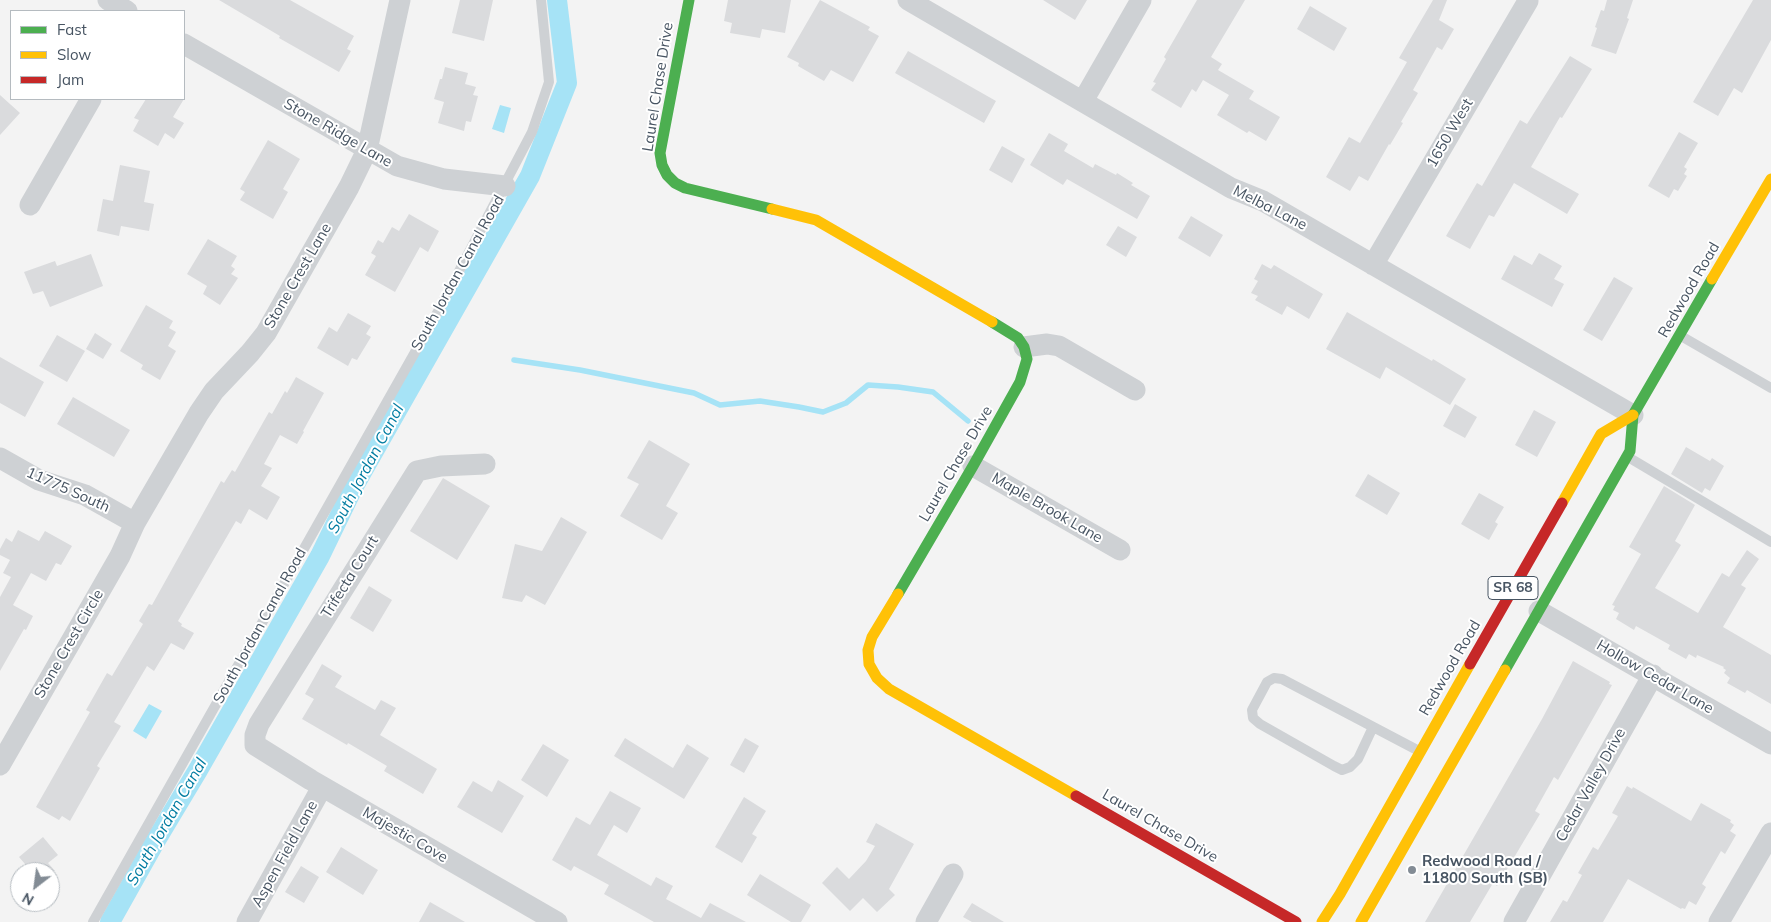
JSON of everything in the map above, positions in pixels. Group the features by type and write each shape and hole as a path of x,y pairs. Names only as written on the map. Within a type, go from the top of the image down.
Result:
{"main road":[{"name":"Laurel Chase Drive","path":"689,0 660,153 662,165 667,175 675,183 685,188 816,220 1008,331 1018,338 1024,347 1027,359 1024,372 973,466 872,637 868,650 869,664 877,678 889,689 1296,922"},
{"name":"Redwood Road","path":"1362,922 1627,457 1630,451 1633,415 1771,179"},
{"name":"Redwood Road","path":"1322,922 1340,894 1601,434 1633,415"}],"street":[{"path":"108,0 125,10"},
{"name":"Stone Crest Lane","path":"135,523 199,413 214,391 266,333 349,187 367,150 400,0"},
{"name":"Melba Lane","path":"908,0 1231,188 1263,201 1633,415"},
{"path":"1083,101 1140,0"},
{"name":"1650 West","path":"1373,265 1528,1"},
{"name":"Stone Ridge Lane","path":"185,45 397,166 420,174 444,179 505,186"},
{"path":"30,205 90,100"},
{"path":"1024,347 1047,344 1059,346 1135,390"},
{"name":"11775 South","path":"0,458 39,480 85,494 135,523"},
{"name":"Trifecta Court","path":"256,745 255,735 259,724 417,471 441,466 485,464"},
{"name":"Maple Brook Lane","path":"973,466 1120,550"},
{"name":"Stone Crest Circle","path":"0,764 120,556 135,523"},
{"name":"Hollow Cedar Lane","path":"1539,611 1771,744"},
{"name":"Cedar Valley Drive","path":"1514,922 1653,675"},
{"name":"Majestic Cove","path":"256,745 322,787 557,922"},
{"name":"Aspen Field Lane","path":"247,922 322,787"},
{"path":"1719,922 1771,833"},
{"path":"929,921 952,874"}],"lane":[{"name":"South Jordan Canal Road","path":"93,922 436,315 532,132 548,82 541,0"},
{"path":"1680,335 1771,388"},
{"path":"1627,457 1771,542"},
{"path":"1374,727 1358,760 1350,767 1342,770 1260,724 1253,718 1252,710 1267,682 1274,678 1282,678 1374,727 1420,752"}],"water":[{"path":"500,105 511,108 504,133 492,129"},
{"path":"149,704 162,711 146,739 133,731"}],"building":[{"path":"219,0 290,0 354,36 347,49 351,51 339,72 279,38 280,36"},
{"path":"460,0 493,0 484,41 452,33"},
{"path":"728,0 791,0 785,33 762,29 760,38 730,33 732,23 724,21"},
{"path":"820,0 870,27 868,30 879,36 853,82 831,70 824,81 798,66 799,63 787,57"},
{"path":"1043,0 1087,0 1075,20"},
{"path":"1197,0 1245,0 1211,57 1222,64 1218,70 1254,91 1249,99 1280,117 1266,141 1249,131 1247,133 1217,115 1229,95 1203,80 1196,92 1192,89 1181,108 1151,90 1156,83 1153,82 1166,59 1164,57"},
{"path":"1433,0 1447,0 1439,20 1454,29 1442,50 1437,47 1413,90 1418,93 1401,122 1403,123 1368,181 1359,176 1350,191 1326,177 1349,137 1360,143 1407,62 1399,58"},
{"path":"1607,0 1633,0 1627,18 1629,19 1616,54 1591,46 1597,28 1595,27 1601,10 1604,11"},
{"path":"1753,0 1771,0 1771,40 1742,93 1734,88 1718,116 1693,102"},
{"path":"1310,6 1347,28 1334,51 1297,29"},
{"path":"908,51 996,101 984,123 895,73"},
{"path":"1570,56 1592,69 1562,118 1560,117 1531,167 1579,194 1567,214 1514,183 1494,217 1489,215 1470,249 1446,236 1477,183 1482,186 1520,120 1527,124"},
{"path":"445,67 468,73 465,84 476,87 473,95 478,96 471,122 466,121 464,131 438,123 444,102 434,99"},
{"path":"0,95 20,113 0,135"},
{"path":"145,100 183,100 173,117 184,123 174,139 165,133 158,146 133,131 139,120 134,118"},
{"path":"1679,132 1698,143 1684,167 1687,169 1684,174 1687,176 1678,191 1674,189 1669,198 1648,186"},
{"path":"1049,133 1068,144 1064,151 1093,168 1095,164 1116,175 1117,173 1133,183 1131,185 1150,196 1137,219 1067,179 1063,185 1030,165"},
{"path":"268,140 300,159 283,189 288,192 273,219 240,200 245,192 240,189"},
{"path":"1002,146 1025,159 1012,183 989,170"},
{"path":"120,165 150,171 144,202 154,204 149,231 121,226 119,236 97,231 103,199 113,201"},
{"path":"409,214 439,231 428,252 420,247 395,292 365,275 376,256 371,253 378,240 383,243 392,227 399,231"},
{"path":"1191,216 1223,235 1210,257 1178,238"},
{"path":"1118,226 1137,237 1126,257 1106,245"},
{"path":"208,239 237,256 231,266 235,269 231,274 238,278 220,305 203,294 207,286 187,274"},
{"path":"1539,253 1562,266 1554,279 1564,284 1552,307 1501,279 1514,255 1532,265"},
{"path":"91,254 103,286 50,307 43,291 33,294 24,272 55,261 57,266"},
{"path":"1262,264 1271,269 1274,265 1323,294 1309,319 1287,306 1282,315 1255,300 1258,296 1251,293 1258,281 1254,279"},
{"path":"1614,277 1633,288 1602,341 1583,330"},
{"path":"146,305 173,321 169,328 176,332 168,346 176,351 160,380 141,369 143,365 120,351"},
{"path":"1347,312 1466,379 1450,405 1386,367 1380,379 1326,349"},
{"path":"348,313 371,326 366,334 371,337 357,360 352,358 348,366 317,348 329,327 337,332"},
{"path":"95,333 112,344 103,359 86,349"},
{"path":"57,335 85,351 67,382 39,366"},
{"path":"0,357 44,382 25,417 0,403"},
{"path":"296,377 324,393 297,444 280,435 264,464 272,468 261,486 280,497 267,520 249,509 241,524 236,521 178,621 182,624 181,626 194,633 184,650 171,643 154,671 147,666 114,722 121,726 97,766 100,768 70,821 62,816 59,820 36,807 90,712 86,710 107,673 112,676 143,624 139,621 149,604 152,605 221,481 224,483 232,470 235,472 269,412 272,414 285,391 287,393"},
{"path":"73,397 130,430 114,457 57,424"},
{"path":"1455,404 1477,417 1465,438 1443,426"},
{"path":"1534,410 1556,422 1537,457 1515,445"},
{"path":"649,440 690,464 666,506 678,513 662,540 620,516 639,484 627,478"},
{"path":"1686,447 1710,461 1712,458 1724,466 1710,491 1705,488 1702,493 1671,474"},
{"path":"1368,474 1400,493 1387,515 1355,496"},
{"path":"443,478 490,506 457,560 410,531"},
{"path":"1664,486 1695,505 1675,541 1681,545 1655,588 1698,613 1722,573 1729,577 1747,550 1759,559 1741,585 1746,588 1723,627 1771,655 1771,704 1747,690 1745,693 1727,683 1730,678 1724,673 1726,670 1724,667 1697,655 1696,658 1689,654 1686,659 1668,649 1670,645 1636,626 1634,630 1616,619 1619,613 1613,610 1615,606 1612,605 1641,554 1629,547"},
{"path":"1479,493 1504,507 1495,522 1498,524 1489,540 1461,524"},
{"path":"561,517 587,532 545,605 526,595 522,602 502,598 515,544 542,551"},
{"path":"18,530 39,541 45,531 72,546 61,565 56,563 46,581 31,573 13,605 33,616 0,671 0,597 11,577 3,573 10,560 0,555 0,549 6,538 12,542"},
{"path":"369,586 392,600 373,632 350,618"},
{"path":"1573,661 1610,682 1609,684 1612,685 1558,780 1554,777 1535,811 1540,814 1497,886 1493,883 1470,922 1425,922 1542,719"},
{"path":"322,664 342,676 335,687 375,710 381,700 396,708 380,735 437,769 423,794 384,771 387,766 302,719 314,699 305,694"},
{"path":"625,738 673,768 687,744 709,758 684,799 614,756"},
{"path":"745,738 759,746 744,773 730,765"},
{"path":"543,744 569,760 547,797 521,780"},
{"path":"498,780 524,796 502,833 457,807 473,781 492,792"},
{"path":"1627,786 1632,789 1633,787 1691,821 1701,803 1731,820 1730,822 1734,825 1730,831 1736,835 1725,854 1721,851 1702,884 1706,887 1696,905 1689,901 1685,909 1681,909 1628,879 1603,922 1550,922 1563,900 1567,902 1582,875 1578,873 1593,847 1598,850 1618,816 1612,813"},
{"path":"610,791 641,808 627,833 614,825 597,855 651,886 656,877 673,886 666,899 701,918 710,903 746,922 654,922 604,894 609,885 574,866 571,871 552,860 576,817 590,825"},
{"path":"744,797 766,811 752,834 757,837 742,863 715,847"},
{"path":"876,823 914,844 889,889 895,895 877,912 863,898 850,911 822,883 837,867 849,879 866,861 875,846 866,842"},
{"path":"43,837 58,855 49,862 23,862 19,857"},
{"path":"341,847 378,870 363,895 326,872"},
{"path":"301,866 319,877 304,903 285,892"},
{"path":"760,874 811,905 801,922 791,922 747,895"},
{"path":"430,902 465,922 419,922"},
{"path":"972,903 1004,922 972,922 963,917"}],"waterway":[{"name":"South Jordan Canal","path":"110,922 320,556 354,486 530,176 567,83 557,0"},
{"path":"514,360 580,370 694,393 720,405 760,401 823,412 846,403 868,385 898,387 933,392 968,421"}],"traffic: fast":[{"path":"689,0 660,153 662,165 667,175 675,183 685,188 772,209"},
{"path":"1505,670 1630,451 1633,415 1712,279"},
{"path":"898,594 1020,382 1027,359 1024,347 1018,338 992,322"}],"traffic: slow":[{"path":"1712,279 1771,179"},
{"path":"772,209 816,220 992,322"},
{"path":"1562,503 1601,434 1633,415"},
{"path":"898,594 872,637 868,650 869,664 877,678 889,689 1076,796"},
{"path":"1322,922 1340,894 1470,664"},
{"path":"1361,922 1505,670"}],"traffic: jam":[{"path":"1470,664 1562,503"},
{"path":"1076,796 1296,922"}],"place":[{"name":"Redwood Road / 11800 South (SB)","path":"1412,870"}]}
